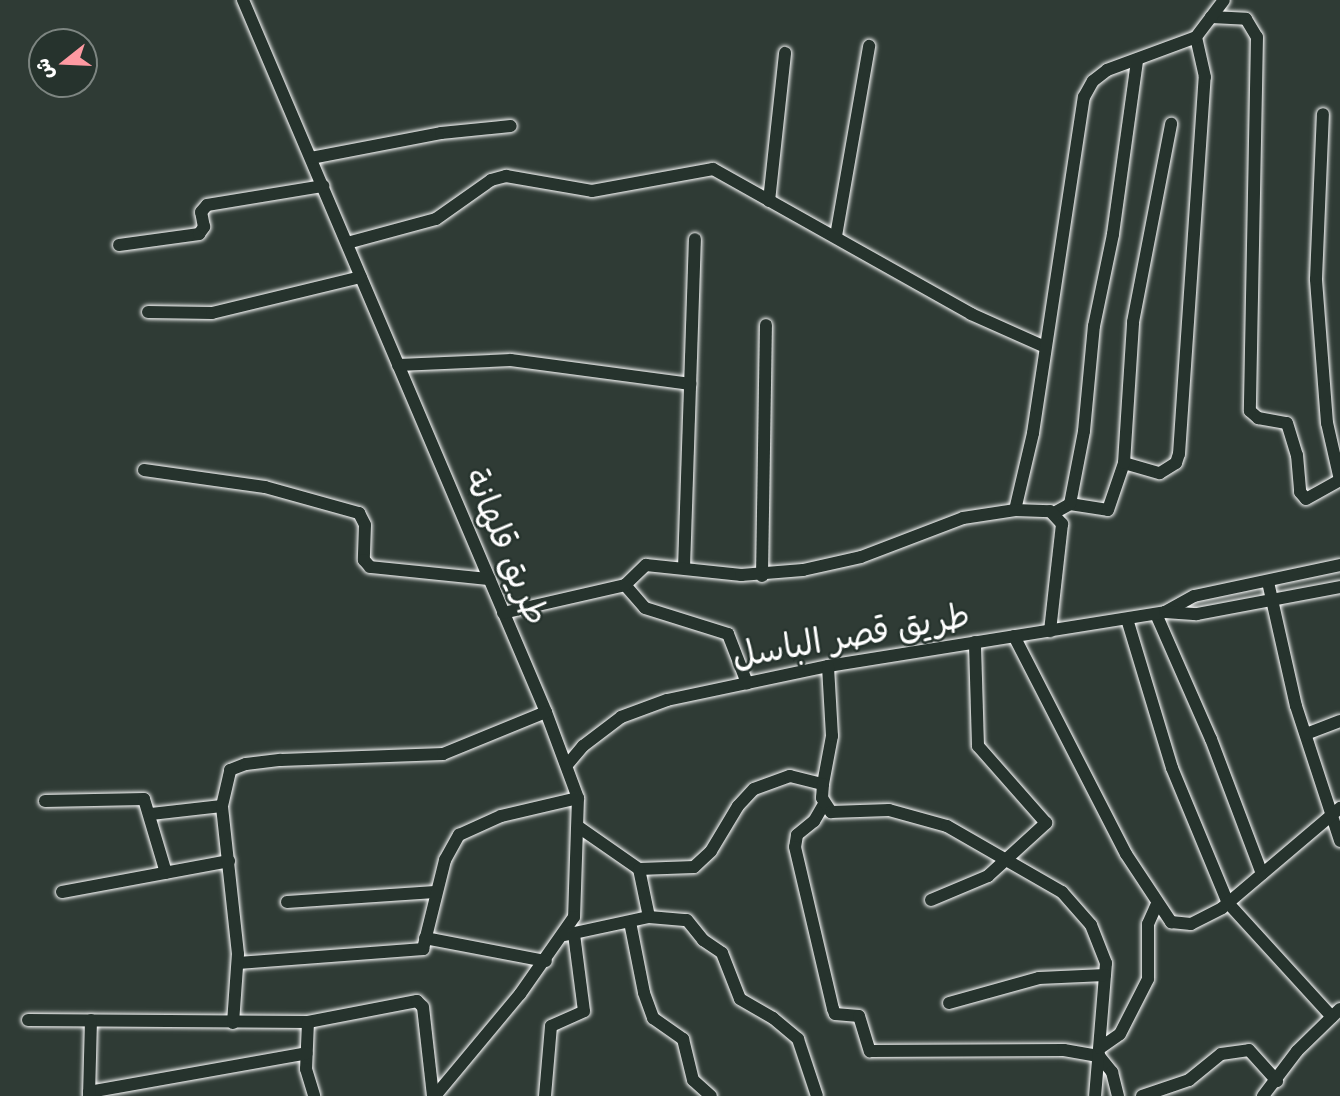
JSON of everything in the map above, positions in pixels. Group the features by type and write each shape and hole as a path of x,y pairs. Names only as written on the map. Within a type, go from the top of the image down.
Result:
{"street":[{"name":"طريق قلهانة","path":"243,0 546,712 578,798 578,901 569,934 434,1096"},
{"path":"1015,510 1033,433 1084,97 1093,81 1107,70 1196,37 1224,0"},
{"path":"1211,17 1246,19 1257,37 1250,411 1258,418 1287,423 1297,455 1300,492 1306,499 1340,480 1327,423 1316,279 1323,114"},
{"path":"1124,463 1160,473 1176,463 1179,453 1205,77 1196,37"},
{"path":"836,236 869,46"},
{"path":"769,201 785,53"},
{"path":"1070,504 1137,60"},
{"path":"503,613 625,585 646,565 762,576 861,557 951,521 1015,510 1054,513 1070,504 1108,510 1124,463 1133,322 1171,124"},
{"path":"311,158 441,133 511,126"},
{"path":"347,243 436,219 491,180 506,176 592,191 708,168 727,174 769,201 836,236 971,314 1045,347"},
{"path":"119,246 199,234 204,227 201,212 207,205 323,186"},
{"path":"684,568 695,239"},
{"path":"148,312 212,313 361,277"},
{"path":"762,576 766,325"},
{"path":"398,365 510,360 690,383"},
{"path":"144,470 265,487 359,513 365,525 364,560 370,567 489,579"},
{"path":"1050,631 1062,533 1054,513"},
{"name":"طريق قصر الباسل","path":"1160,613 1194,596 1340,565"},
{"path":"1268,582 1306,734 1336,810 1340,841"},
{"path":"625,585 645,608 728,634 747,683"},
{"name":"طريق قصر الباسل","path":"567,765 601,730 632,712 747,683 828,666 975,642 1160,613 1197,614 1272,602 1340,587"},
{"path":"1160,613 1262,874"},
{"path":"1127,619 1168,756 1228,903 1336,1013 1297,1051 1276,1083 1263,1096"},
{"path":"1014,636 1041,697 1164,918 1184,925 1228,903 1336,810"},
{"path":"931,900 976,883 1008,860 1046,822 978,746 975,642"},
{"path":"828,666 832,736 823,784 824,804 814,821 797,835 795,847 833,1009 835,1014 859,1016 870,1051 1040,1049 1100,1052 1120,1034 1148,979 1148,924 1156,906"},
{"path":"233,1023 238,963 222,806 226,775 246,764 443,754 546,712"},
{"path":"1306,734 1340,721"},
{"path":"580,828 639,869 699,865 738,806 768,781 796,776 823,784"},
{"path":"44,801 139,797 147,802 166,873"},
{"path":"238,963 423,948 435,892 450,848 459,835 501,816 578,798"},
{"path":"824,804 831,812 842,814 875,809 927,817 1008,860 1078,906 1099,940 1105,975 1095,1096"},
{"path":"151,814 222,806"},
{"path":"62,892 229,861"},
{"path":"639,869 649,917"},
{"path":"287,902 435,892"},
{"path":"545,1096 551,1026 584,1011 569,934 649,917 687,920 703,940 720,950 740,999 773,1018 798,1039 817,1096"},
{"path":"630,922 644,993 653,1018 682,1039 693,1080 711,1096"},
{"path":"425,938 546,961"},
{"path":"949,1003 1040,978 1105,975"},
{"path":"28,1020 308,1022 419,1003 434,1096"},
{"path":"91,1020 89,1094 307,1053"},
{"path":"308,1022 307,1082 314,1096"},
{"path":"1142,1096 1189,1080 1222,1054 1230,1056 1249,1050 1283,1096"},
{"path":"1100,1052 1112,1072 1118,1096"}]}
